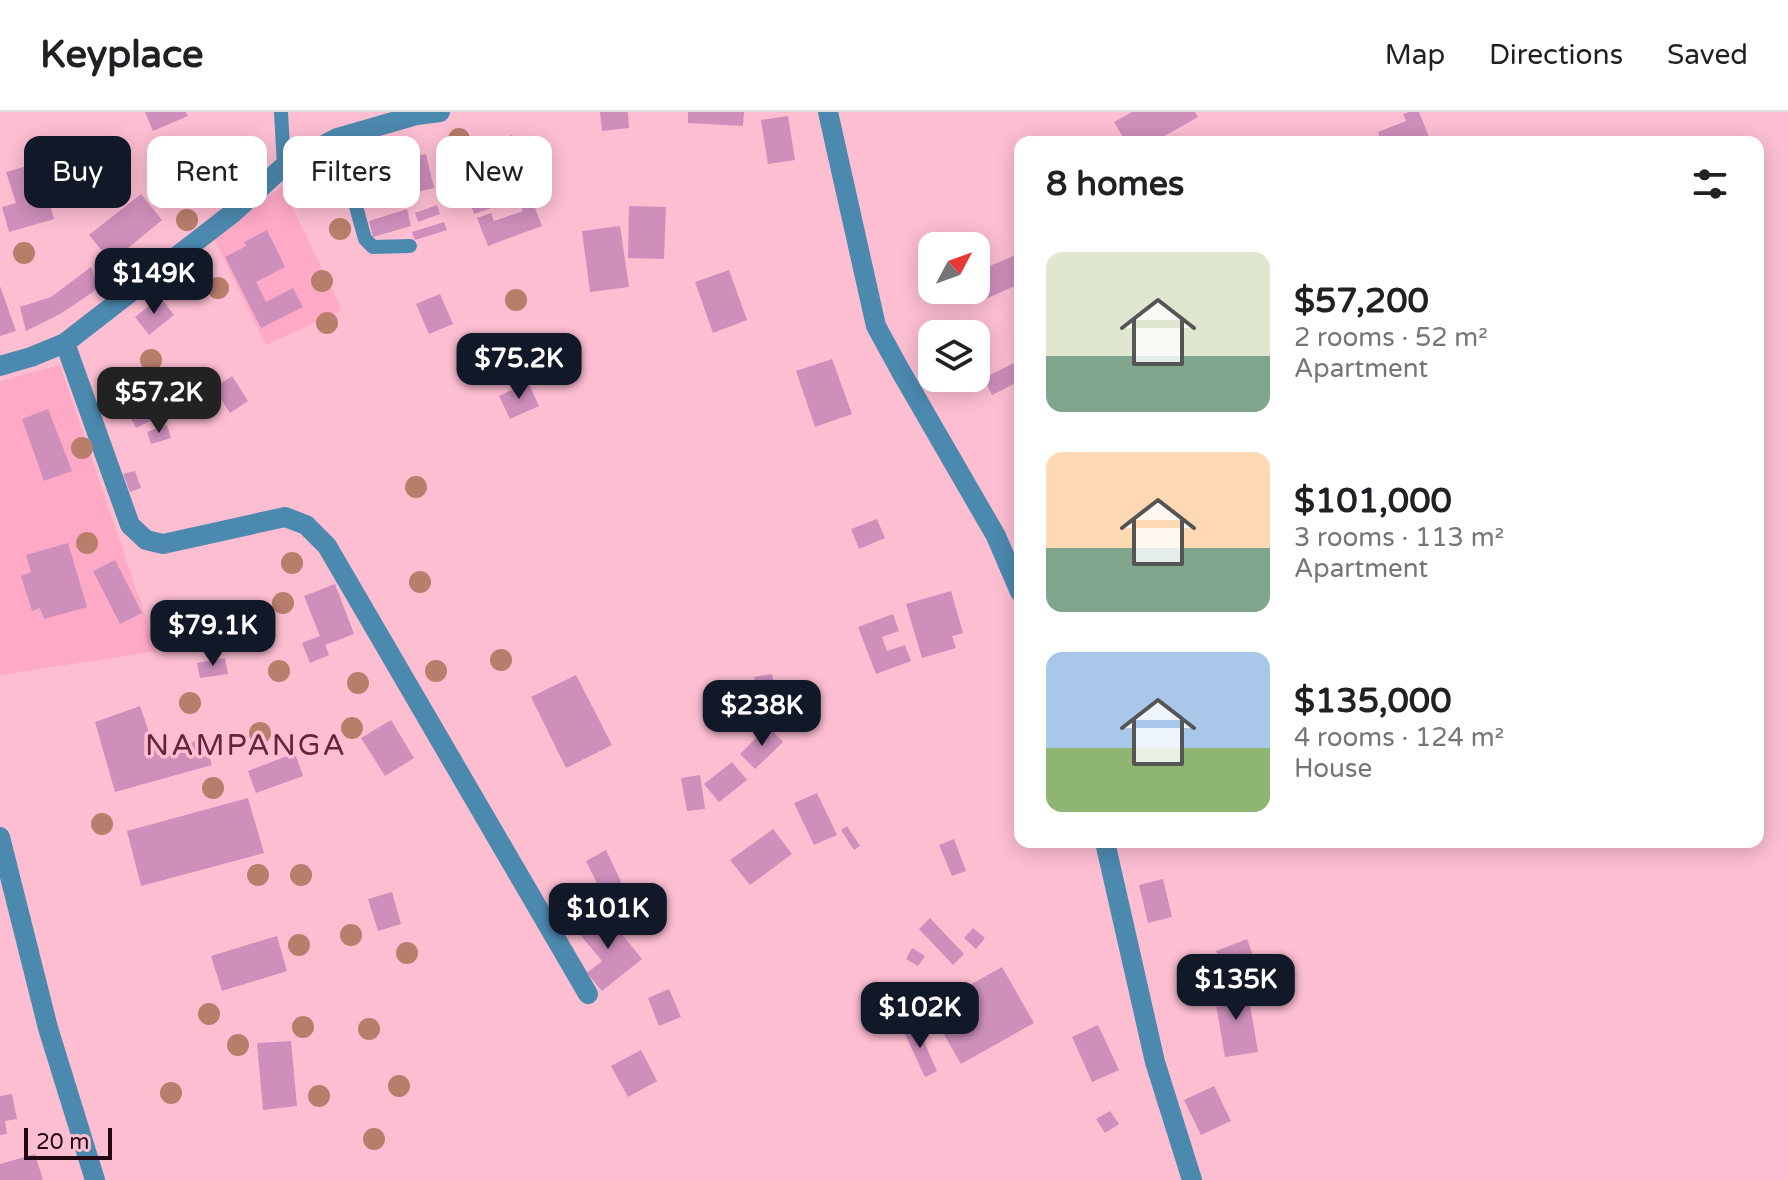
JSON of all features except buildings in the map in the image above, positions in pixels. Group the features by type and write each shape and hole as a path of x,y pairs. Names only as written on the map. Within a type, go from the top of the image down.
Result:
{"street":[{"path":"344,136 417,115 440,112"},
{"path":"828,112 876,326 996,536 1014,578"},
{"path":"0,366 65,343 234,212 283,167"},
{"path":"65,343 130,525 146,540 163,544 285,517 306,525 327,546 588,994"},
{"path":"0,837 48,1028 95,1180"},
{"path":"1106,848 1155,1062 1192,1180"}],"lane":[{"path":"281,112 283,148"},
{"path":"356,208 365,239 373,247 410,246"}],"shaded area":[{"path":"282,186 283,208 293,208 342,310 266,345 214,239 254,208 267,208 267,198"},
{"path":"60,365 157,651 0,675 0,381"}],"district":[{"name":"NAMPANGA","path":"246,745"}]}
